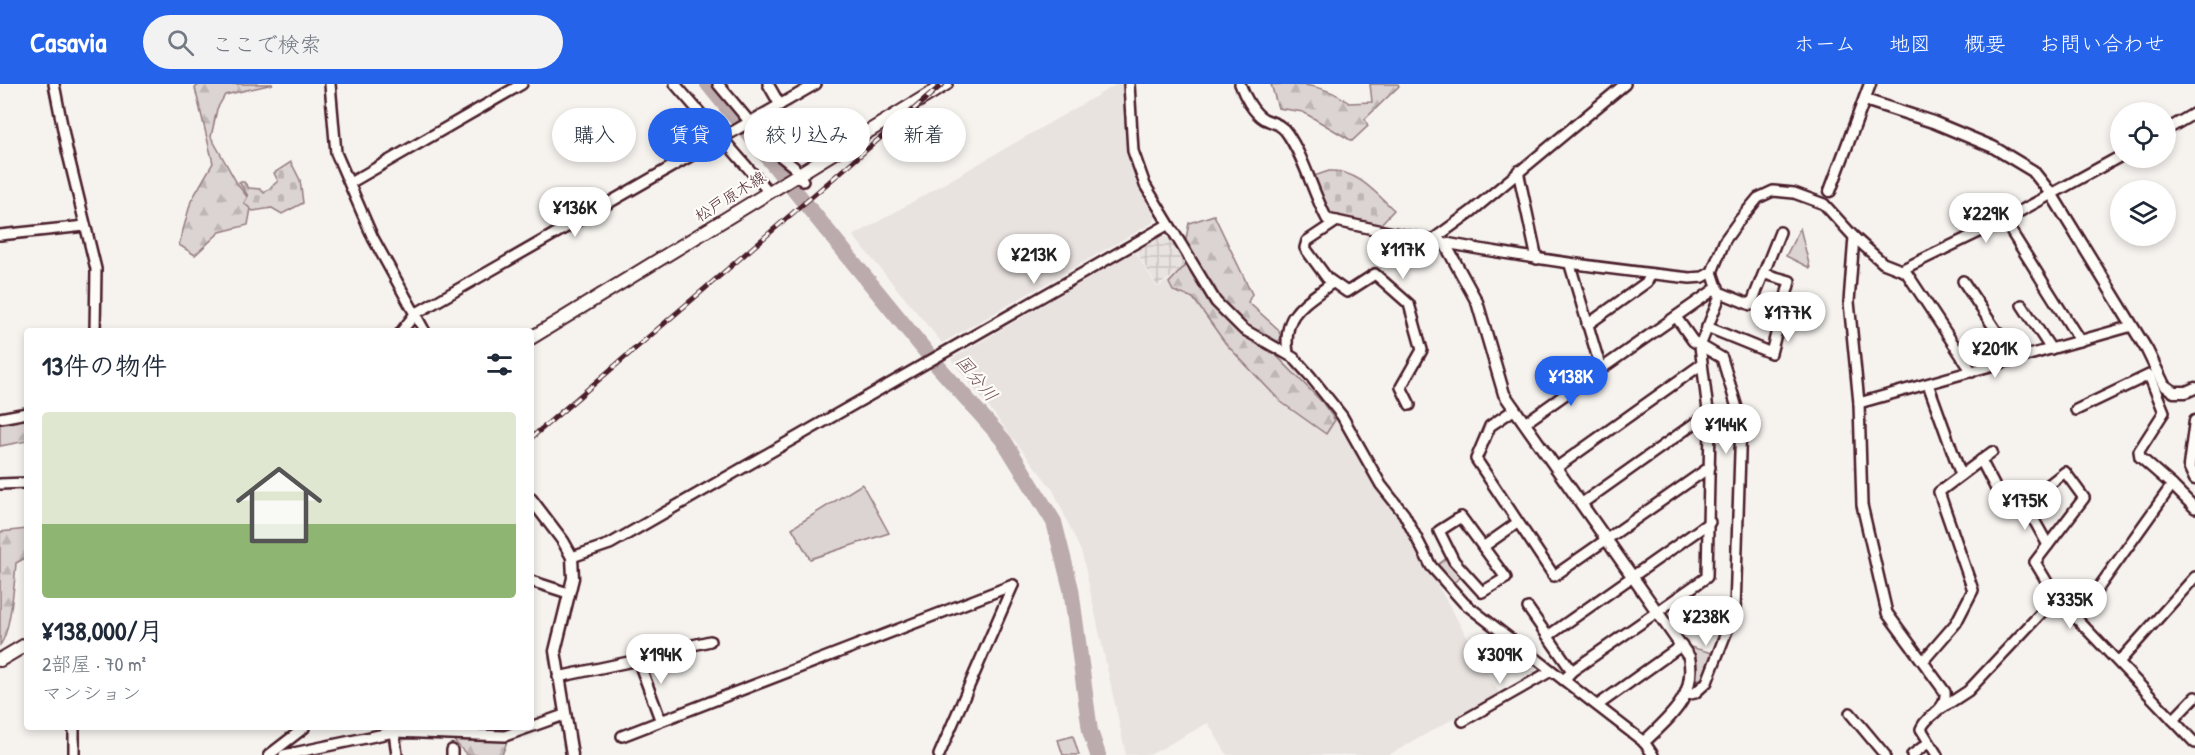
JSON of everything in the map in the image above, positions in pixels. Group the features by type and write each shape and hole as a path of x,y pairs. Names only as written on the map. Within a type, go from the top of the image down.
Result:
{"main road":[{"name":"松戸原木線","path":"534,336 769,192 801,177 946,84"},
{"path":"0,660 24,646"}],"street":[{"path":"54,84 96,268 95,328"},
{"path":"330,84 334,146 373,238 423,328"},
{"path":"350,183 522,84"},
{"path":"675,84 696,108"},
{"path":"718,84 744,115"},
{"path":"768,84 780,105"},
{"path":"775,108 816,84"},
{"path":"1129,84 1133,151 1147,191 1216,302 1243,329 1288,354 1311,377 1342,416 1381,485 1404,514 1431,566 1464,603 1598,705 1644,742 1653,755"},
{"path":"1240,84 1247,100 1260,115 1276,122 1286,131 1299,152 1321,208 1328,219 1445,244 1570,265 1690,278 1703,277 1712,272 1725,240 1758,198 1773,191 1784,191 1818,201 1828,207 1854,237 1883,263 1906,272 1972,372"},
{"path":"1431,241 1472,211 1625,84"},
{"path":"1828,207 1830,191 1870,84"},
{"path":"1865,100 1934,122 2008,154 2033,171 2052,195 2132,326 2153,373 2164,412 2139,451 2140,458 2195,508"},
{"path":"2176,124 2195,113"},
{"path":"732,149 769,192"},
{"path":"404,328 415,314 680,162"},
{"path":"788,162 801,177"},
{"path":"1901,270 2004,220 2110,162"},
{"path":"1518,171 1537,259"},
{"path":"2004,220 2080,341"},
{"path":"1337,221 1307,241 1305,248 1332,283 1350,292 1375,274 1409,304 1422,350 1401,387 1410,405"},
{"path":"572,557 610,544 1167,225"},
{"path":"0,235 85,226"},
{"path":"1719,290 1751,305 1780,232"},
{"path":"1854,237 1849,302 1859,404 1859,490 1880,589 1892,622 1942,685 1945,697 1942,708"},
{"path":"1445,244 1477,302 1502,388 1581,504 1682,645 1691,667 1686,695 1676,712 1644,742"},
{"path":"1570,265 1601,369"},
{"path":"1564,680 1572,671 1707,577 1710,522 1709,413 1700,345 1719,290 1712,272"},
{"path":"1587,325 1647,282 1651,274"},
{"path":"1707,327 1771,353 1790,281 1765,274"},
{"path":"1963,281 2015,359"},
{"path":"1288,354 1286,338 1291,318 1296,311 1332,283"},
{"path":"1525,423 1676,317 1719,290"},
{"path":"2022,305 2051,349"},
{"path":"1676,317 1693,341 1722,358 1741,421 1735,610 1707,682 1695,693 1686,695"},
{"path":"1859,404 2132,326"},
{"path":"1556,468 1702,364"},
{"path":"2153,373 2174,392 2186,392 2195,388"},
{"path":"2076,410 2153,373"},
{"path":"1929,384 1961,475"},
{"path":"1515,409 1490,426 1476,459 1554,576 1710,467"},
{"path":"1581,504 1709,413"},
{"path":"0,418 24,414"},
{"path":"2195,421 2189,465 2195,479"},
{"path":"1924,660 1956,623 1973,590 1939,492 1992,452"},
{"path":"1981,460 1996,489 2015,511 2065,472 2084,498 2035,562 2056,597 2195,743"},
{"path":"0,484 24,483"},
{"path":"2077,618 2172,485"},
{"path":"534,503 563,541 572,557 573,578 556,642 558,677 572,755"},
{"path":"2025,504 2048,545"},
{"path":"1461,517 1483,547 1506,578 1482,592 1454,561 1438,531 1461,517"},
{"path":"1548,636 1710,522"},
{"path":"1483,547 1517,523"},
{"path":"2118,662 2195,578"},
{"path":"534,583 568,592"},
{"path":"622,736 660,719 1013,585 939,755"},
{"path":"1937,755 1921,729 1923,724 1968,691 2056,597"},
{"path":"1528,608 1572,671"},
{"path":"558,677 638,660 642,657 710,641"},
{"path":"1598,705 1682,645"},
{"path":"638,660 660,719"},
{"path":"1463,722 1551,671"},
{"path":"2173,720 2195,698"},
{"path":"1850,713 1885,755"},
{"path":"534,726 564,715"},
{"path":"74,730 74,755"},
{"path":"270,755 301,730"},
{"path":"284,755 304,753 393,732 505,736 522,730"},
{"path":"393,732 397,755"},
{"path":"1912,755 1928,743"}],"shaded area":[{"path":"1117,84 1125,84 1133,166 1142,191 1156,214 1154,222 942,343 853,236"},
{"path":"1162,236 1170,238 1188,267 1157,286 1136,251"},
{"path":"1135,251 1157,287 1189,268 1268,350 1306,377 1343,426 1378,487 1399,517 1499,693 1389,755 1227,755 1208,723 1150,755 1126,755 1082,554 1053,490 951,359"}],"green space":[{"path":"200,84 273,84 225,95 217,109 211,137 238,185 252,203 248,225 220,232 195,255 179,245 191,201 213,163 195,88"},
{"path":"1271,84 1312,86 1331,92 1349,103 1372,102 1370,84 1398,84 1399,86 1365,119 1368,126 1352,141 1303,112 1278,108"},
{"path":"291,162 300,180 303,203 282,214 272,208 253,211 244,203 248,196 239,182 244,182 249,188 260,189 264,193 278,181 274,173"},
{"path":"1329,171 1339,171 1357,178 1394,210 1380,225 1331,216 1321,200 1314,176"},
{"path":"1214,215 1252,294 1248,302 1278,329 1281,337 1273,352 1322,402 1335,420 1326,434 1281,402 1226,344 1193,298 1173,291 1169,283 1191,259 1185,244 1189,223"},
{"path":"1800,228 1810,268 1786,256"},
{"path":"24,419 24,442 0,446 0,423"},
{"path":"862,484 889,533 810,559 792,528"},
{"path":"24,529 24,559 16,563 7,630 0,645 0,532"},
{"path":"1447,558 1463,575 1451,585 1436,566"},
{"path":"1687,646 1712,653 1706,679 1695,679 1695,668"},
{"path":"389,730 511,730 502,755 467,755 448,734 401,740 385,735"},
{"path":"1073,736 1079,755 1063,755 1058,740"}],"waterway":[{"name":"国分川","path":"708,84 936,364 1004,441 1054,522 1071,589 1090,731 1098,755"}],"railway":[{"path":"534,435 943,84"}]}
